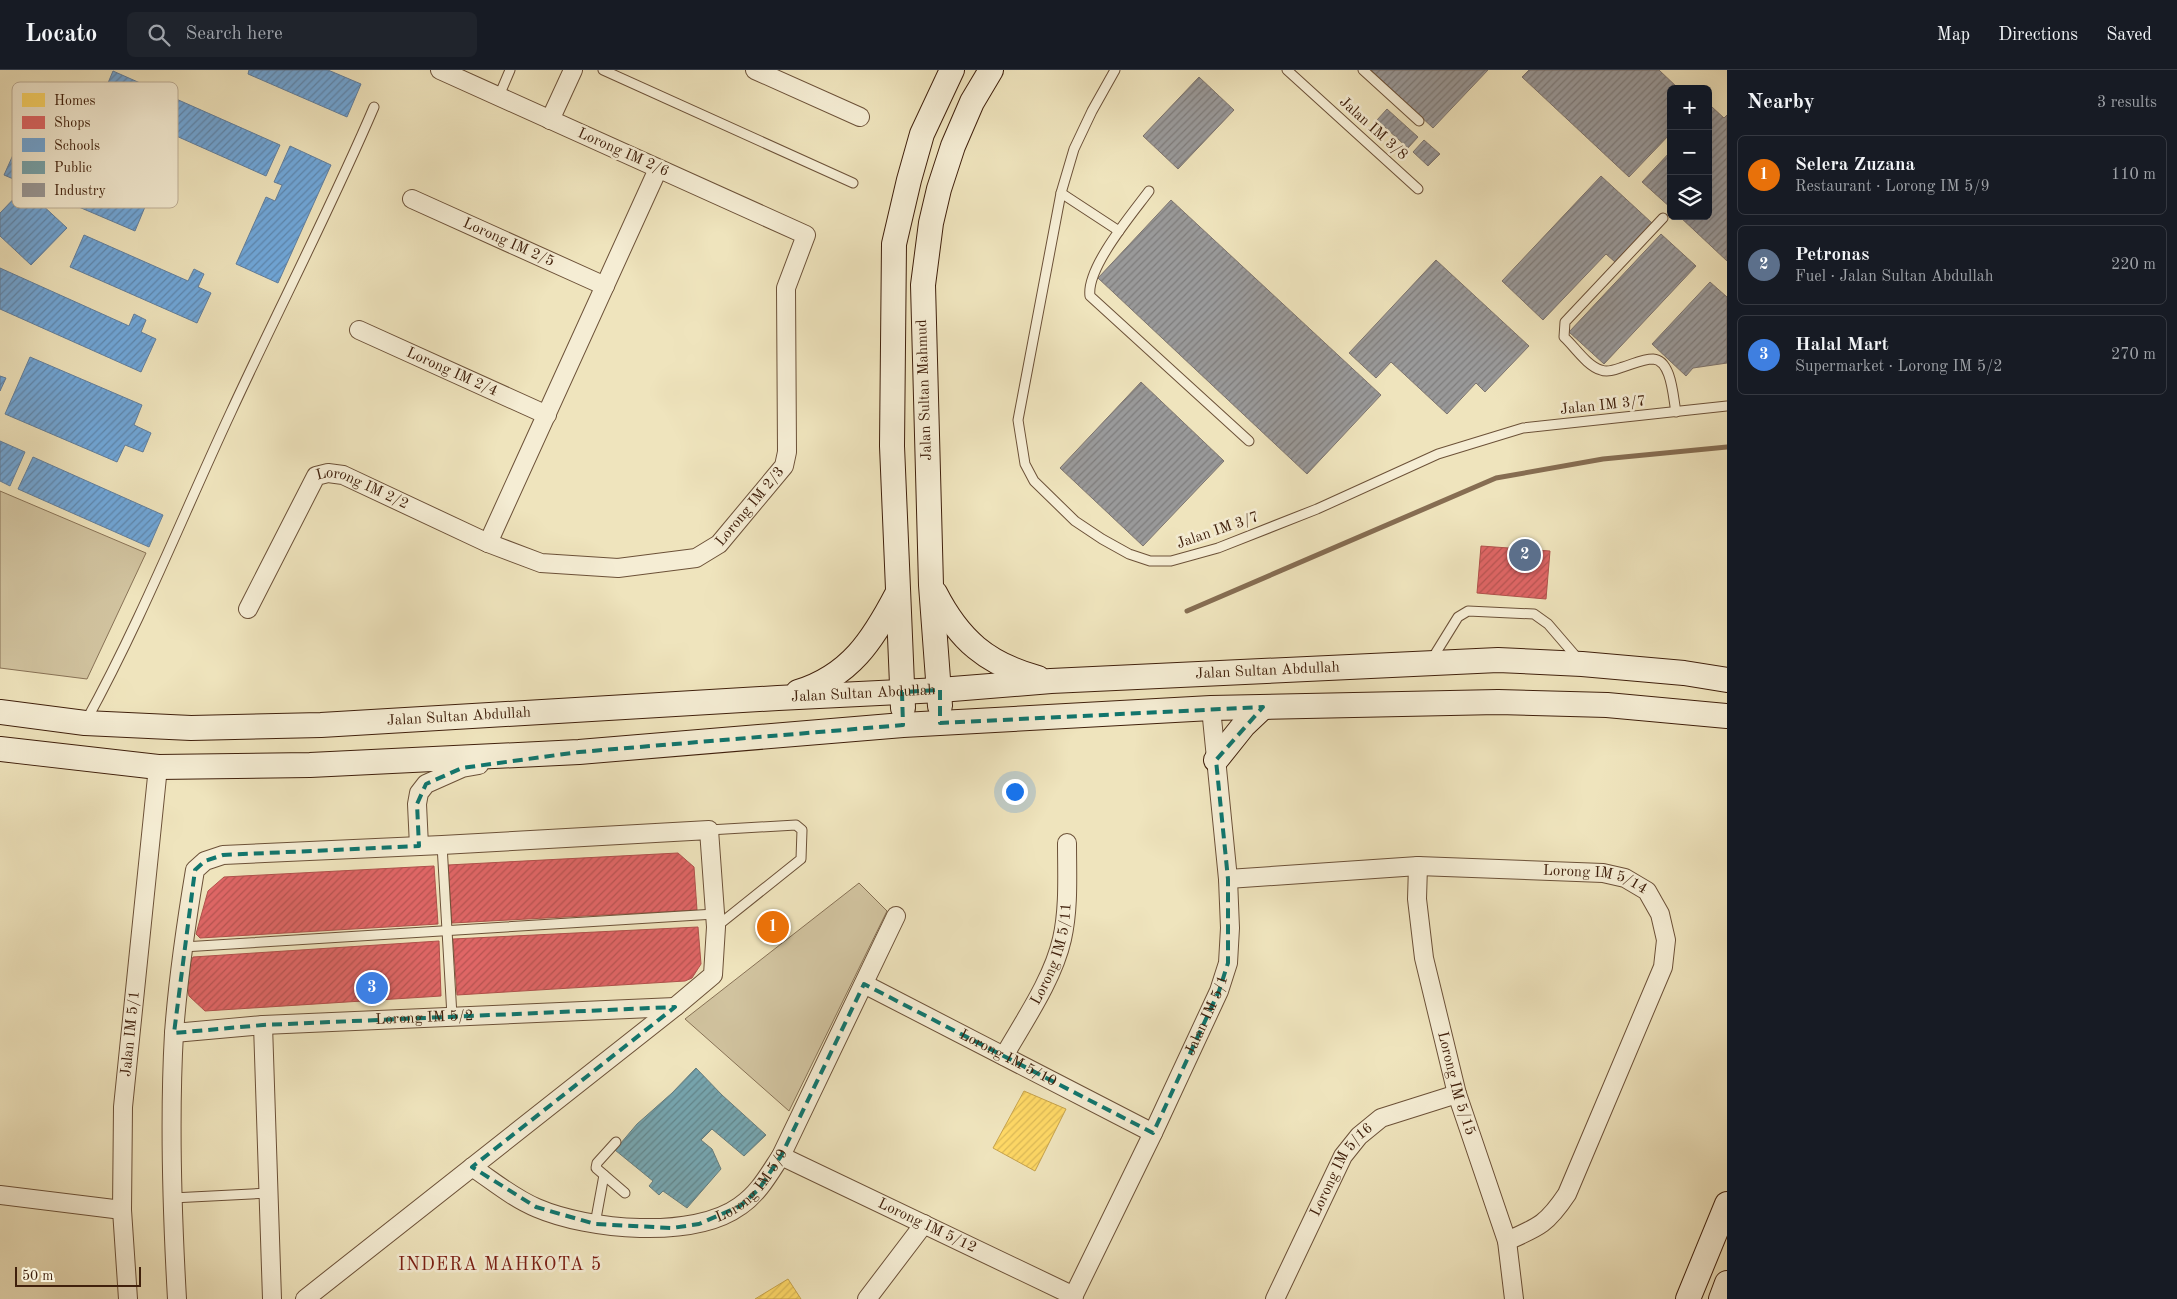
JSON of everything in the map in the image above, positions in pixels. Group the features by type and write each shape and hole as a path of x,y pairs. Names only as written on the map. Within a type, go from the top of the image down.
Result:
{"main road":[{"name":"Jalan Sultan Mahmud","path":"903,725 892,446 894,244 922,134 952,70"},
{"name":"Jalan Sultan Mahmud","path":"940,723 940,690 931,585 924,366 924,276 931,223 939,189 953,146 972,102 991,70"},
{"path":"931,585 954,626 974,648 993,661 1020,673 1051,681"},
{"path":"778,698 810,688 825,681 845,667 865,649 880,627 898,593"},
{"name":"Jalan Sultan Abdullah","path":"0,712 85,723 191,728 322,725 940,690 1051,681 1498,660 1582,664 1684,673 1727,680"},
{"path":"0,749 158,767 310,765 579,752 903,725 1211,708 1498,702 1607,705 1725,717"},
{"path":"1216,760 1244,725 1263,707"},
{"path":"1688,1299 1727,1204"},
{"path":"1721,1299 1727,1283"}],"street":[{"name":"Lorong IM 2/6","path":"440,70 806,235"},
{"path":"550,120 573,70"},
{"path":"755,70 860,117"},
{"path":"488,543 658,169"},
{"name":"Lorong IM 2/5","path":"412,199 605,286"},
{"name":"Lorong IM 2/3","path":"488,543 541,563 618,568 696,558 719,544 784,466 787,452 786,288 806,235"},
{"name":"Lorong IM 2/4","path":"359,330 547,415"},
{"name":"Lorong IM 2/2","path":"248,609 316,476 328,473 343,475 488,543"},
{"name":"Jalan IM 5/1","path":"1073,1298 1219,991 1228,963 1230,928 1228,879 1211,708"},
{"path":"419,846 417,804 419,793 426,784 462,768 579,752"},
{"name":"Jalan IM 5/1","path":"128,1299 122,1210 123,1107 158,767"},
{"path":"177,1299 172,1198 174,1033 183,947 195,870 205,862 223,855 709,830 716,921 713,975 676,1007 305,1299"},
{"name":"Lorong IM 5/11","path":"1004,1056 1053,967 1062,941 1066,915 1067,843"},
{"name":"Lorong IM 5/14","path":"1228,879 1418,866 1603,872 1625,878 1647,891 1660,914 1666,940 1663,968 1567,1194 1554,1213 1538,1227 1507,1241"},
{"name":"Lorong IM 5/15","path":"1418,866 1417,899 1424,958 1457,1094 1507,1241 1514,1299"},
{"name":"Lorong IM 5/9","path":"472,1167 536,1208 595,1224 672,1228 699,1224 719,1218 740,1206 759,1189 781,1156 896,916"},
{"name":"Lorong IM 5/10","path":"864,984 1153,1133"},
{"name":"Lorong IM 5/2","path":"174,1033 263,1025 676,1007"},
{"path":"263,1025 272,1299"},
{"name":"Lorong IM 5/16","path":"1275,1299 1343,1156 1359,1136 1381,1118 1457,1094"},
{"name":"Lorong IM 5/12","path":"781,1156 1073,1298"},
{"path":"0,1195 122,1210"},
{"path":"867,1299 924,1224"}],"lane":[{"path":"499,96 510,70"},
{"path":"603,70 853,183"},
{"name":"Jalan IM 3/7","path":"1114,70 1074,149 1061,193 1018,420 1024,464 1034,481 1075,521 1128,554 1150,561 1171,561 1218,548 1317,510 1438,454 1523,428 1727,406"},
{"name":"Jalan IM 3/8","path":"1287,70 1418,189"},
{"path":"1363,70 1419,121"},
{"path":"85,723 113,671 374,107"},
{"path":"1149,191 1119,231 1092,275 1088,288 1090,296 1249,441"},
{"path":"1061,193 1119,231"},
{"path":"1663,218 1565,322 1564,337 1594,367 1603,372 1616,370 1642,361 1654,359 1660,361 1665,365 1670,378 1676,412"},
{"path":"1430,664 1458,617 1468,611 1534,614 1548,624 1582,664"},
{"path":"183,947 447,932 716,921 801,859 802,830 796,825 709,830"},
{"path":"442,845 452,1016"},
{"path":"616,1142 597,1162 596,1168 625,1193"},
{"path":"595,1224 604,1174"},
{"path":"172,1198 269,1194"}],"highlighted area":[{"path":"940,690 940,723 1263,707 1216,760 1228,879 1228,963 1219,991 1153,1133 864,984 781,1156 759,1189 740,1206 699,1224 672,1228 595,1224 536,1207 472,1167 675,1007 263,1025 174,1033 195,870 205,861 223,855 419,846 417,804 426,784 462,768 579,752 903,725 902,692"}],"shaded area":[{"path":"0,491 146,553 87,679 0,668"},
{"path":"859,883 887,911 789,1111 685,1019"}],"building: Homes":[{"path":"1024,1091 1066,1109 1035,1171 993,1148"},
{"path":"788,1279 801,1299 755,1299"}],"building: Shops":[{"path":"1481,546 1550,551 1546,599 1477,593"},
{"path":"678,853 694,867 697,910 452,923 448,865"},
{"path":"434,866 438,924 200,938 196,934 208,891 224,877"},
{"path":"698,927 701,964 692,978 685,981 457,995 453,939"},
{"path":"439,941 441,996 205,1011 189,996 185,974 193,957"}],"building: Schools":[{"path":"249,70 328,70 361,84 347,117 248,74"},
{"path":"113,71 138,82 108,82"},
{"path":"178,100 280,145 266,176 178,137"},
{"path":"290,146 331,165 278,283 236,264 266,197 275,201 282,185 274,182"},
{"path":"12,157 12,178 4,175"},
{"path":"12,200 12,208 46,208 67,228 31,265 0,236 0,213"},
{"path":"81,208 145,208 135,231"},
{"path":"84,235 188,281 194,269 204,274 198,287 211,293 197,323 70,267"},
{"path":"0,268 129,326 134,314 146,320 141,332 156,339 141,372 0,309"},
{"path":"30,357 142,405 134,425 151,433 143,452 125,445 117,462 5,414"},
{"path":"0,376 6,378 0,391"},
{"path":"0,441 25,452 10,486 0,481"},
{"path":"33,457 163,515 149,547 18,489"}],"building: Public":[{"path":"696,1068 722,1095 766,1135 744,1156 712,1129 701,1140 712,1149 721,1169 687,1208 663,1191 659,1195 649,1186 653,1181 615,1150 637,1124 672,1093"}],"building: Industry":[{"path":"1371,70 1488,70 1433,128"},
{"path":"1529,70 1659,70 1675,85 1667,85 1667,137 1629,177 1522,77"},
{"path":"1199,77 1234,110 1178,169 1143,136"},
{"path":"1712,107 1724,118 1727,115 1727,261 1683,220 1712,220"},
{"path":"1387,109 1418,137 1408,148 1377,120"},
{"path":"1424,140 1440,154 1428,166 1413,152"},
{"path":"1667,155 1667,204 1642,182"},
{"path":"1601,176 1652,223 1615,262 1606,254 1543,320 1502,281"},
{"path":"1171,200 1381,395 1307,474 1098,278"},
{"path":"1661,234 1696,266 1604,364 1569,332"},
{"path":"1436,260 1529,346 1485,392 1476,383 1447,414 1391,362 1376,378 1349,353"},
{"path":"1710,282 1727,297 1727,363 1693,368 1686,376 1652,344"},
{"path":"1141,382 1224,461 1143,546 1060,468"}],"waterway":[{"path":"1187,611 1496,478 1603,459 1727,447"}],"place":[{"name":"Petronas","path":"1525,555"},
{"name":"Selera Zuzana","path":"773,927"},
{"name":"Halal Mart","path":"372,988"}],"district":[{"name":"INDERA MAHKOTA 5","path":"500,1265"}]}
